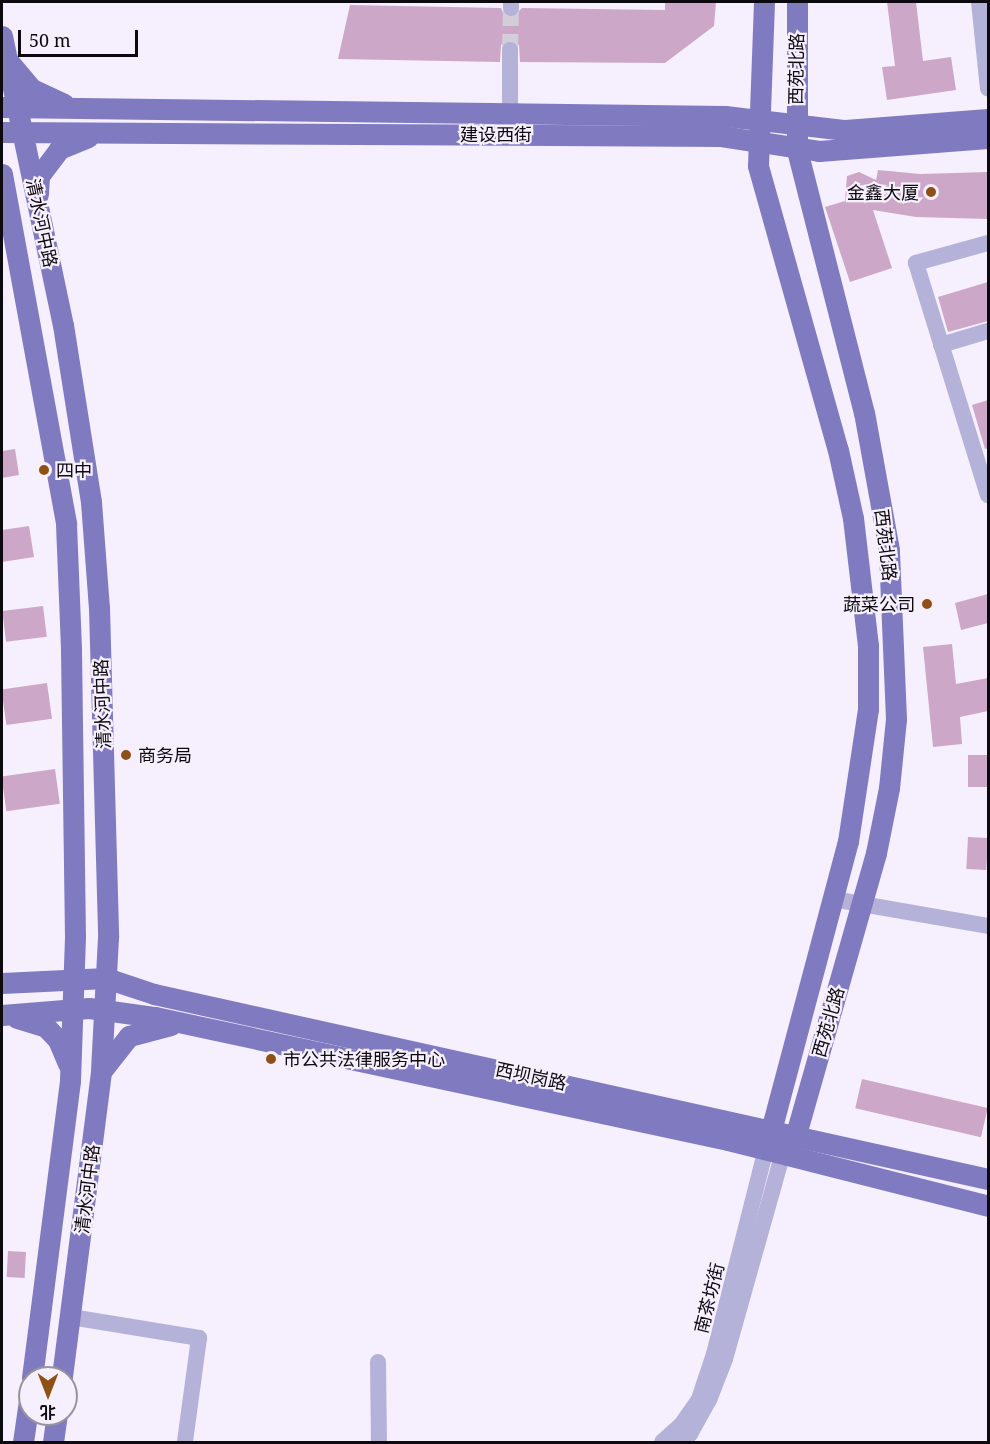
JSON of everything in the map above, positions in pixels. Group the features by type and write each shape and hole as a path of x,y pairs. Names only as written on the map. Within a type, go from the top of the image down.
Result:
{"main road":[{"name":"西苑北路","path":"764,2 758,142 763,191 838,450 853,518 868,645 868,709 848,841 772,1128 774,1151"},
{"name":"西苑北路","path":"774,1151 796,1134 861,904 889,788 896,719 889,550 864,413 797,150 795,127 797,2"},
{"name":"清水河中路","path":"2,36 12,132 37,203 63,325 91,502 99,608 108,937 89,994 70,1072 33,1366"},
{"path":"6,58 21,79 44,98 85,110"},
{"name":"建设西街","path":"9,107 85,110 725,116 795,127 845,129 988,119"},
{"name":"建设西街","path":"12,132 721,136 797,150 988,138"},
{"path":"37,203 39,176 59,149 102,132"},
{"name":"清水河中路","path":"2,175 66,524 75,937 89,994 101,1072 64,1366"},
{"path":"38,980 63,963 75,937"},
{"path":"108,937 116,964 130,979 154,994"},
{"path":"2,982 38,980 89,994"},
{"path":"2,1016 89,994"},
{"name":"西坝岗路","path":"89,994 154,994 772,1128 988,1179"},
{"name":"西坝岗路","path":"89,994 183,1023 774,1151 988,1206"},
{"path":"2,1016 31,1020 46,1028 58,1040 70,1072"},
{"path":"101,1072 110,1056 129,1036 183,1023"},
{"path":"23,1443 25,1426"},
{"path":"53,1443 55,1426"}],"street":[{"path":"979,2 988,89"},
{"path":"510,50 510,115"},
{"path":"988,243 916,263 941,345 982,453 988,495"},
{"path":"941,345 988,331"},
{"path":"833,899 988,926"},
{"name":"南茶坊街","path":"662,1443 681,1425 699,1398 774,1151"},
{"name":"南茶坊街","path":"680,1443 690,1434 710,1400 725,1359 774,1151"},
{"path":"71,1317 199,1338 184,1443"},
{"path":"378,1362 378,1443"}],"building":[{"path":"665,2 716,2 714,26 665,63 520,62 519,45 511,40 501,45 500,62 338,59 350,5 501,8 505,17 512,18 522,8 665,10"},
{"path":"887,2 916,2 923,61 951,57 956,90 887,100 882,67 895,66"},
{"path":"878,170 920,174 988,172 988,219 916,217 873,210 892,268 850,282 825,207 845,201 847,176 859,172 876,180"},
{"path":"988,282 988,321 948,332 938,297"},
{"path":"988,400 988,448 985,449 972,405"},
{"path":"15,449 19,475 2,478 2,451"},
{"path":"29,526 34,557 2,562 2,530"},
{"path":"988,594 988,623 961,630 955,603"},
{"path":"43,606 47,637 6,642 2,611"},
{"path":"952,644 956,684 988,678 988,711 960,717 962,744 933,747 923,647"},
{"path":"47,683 52,719 6,725 2,689"},
{"path":"968,755 988,755 988,787 968,787"},
{"path":"55,769 60,804 6,811 2,776"},
{"path":"968,837 988,838 986,870 966,869"},
{"path":"862,1079 988,1108 981,1137 855,1108"},
{"path":"8,1251 26,1252 25,1278 7,1277"}],"tunnel":[{"path":"510,50 511,8"}],"place":[{"name":"金鑫大厦","path":"931,192"},
{"name":"四中","path":"44,470"},
{"name":"蔬菜公司","path":"927,604"},
{"name":"商务局","path":"126,755"},
{"name":"市公共法律服务中心","path":"271,1059"}]}
